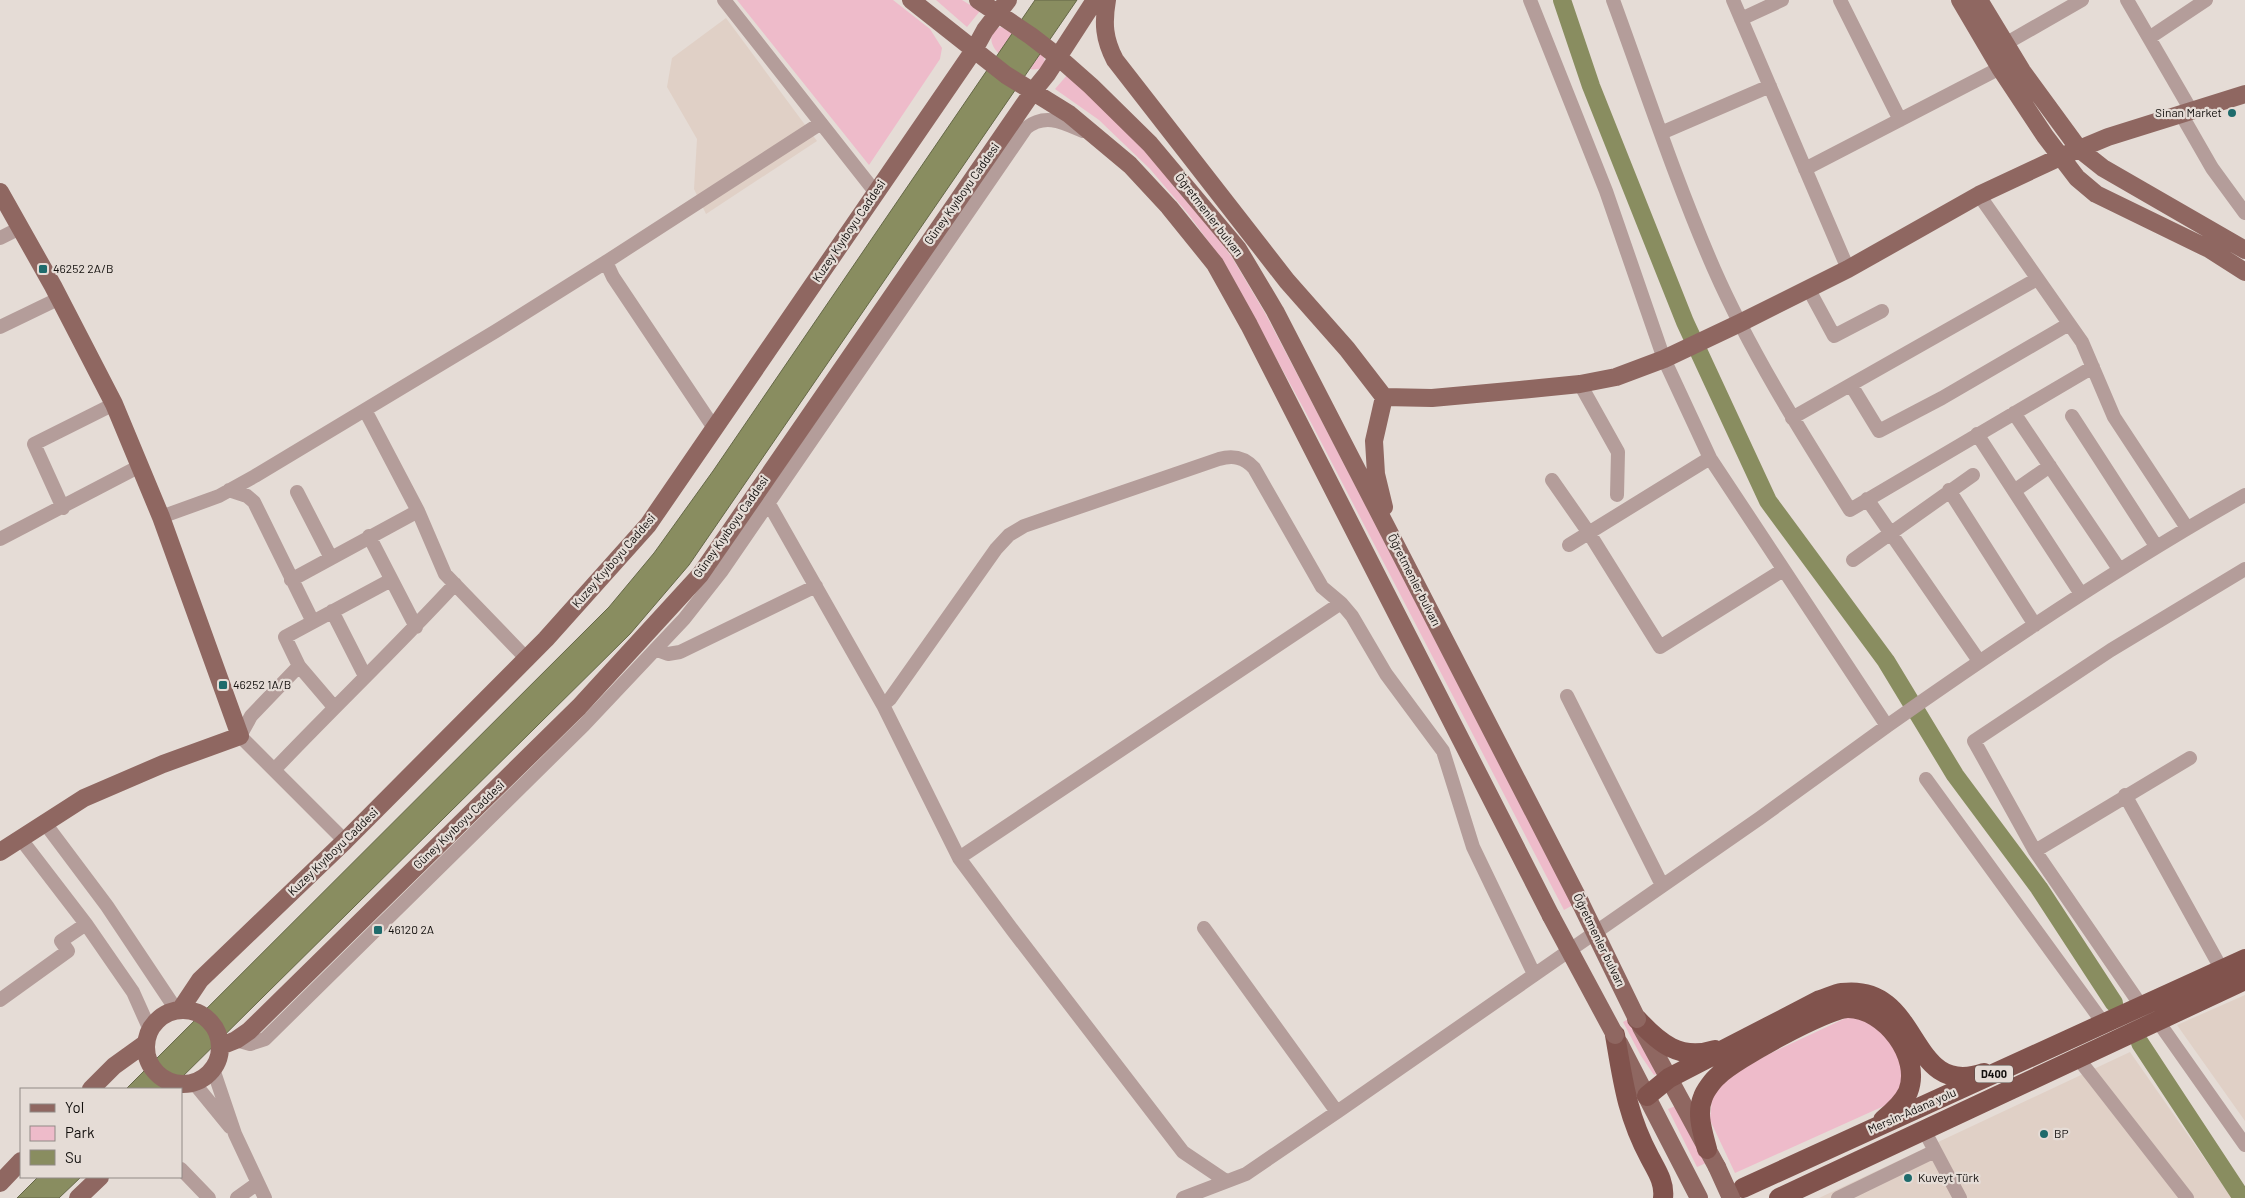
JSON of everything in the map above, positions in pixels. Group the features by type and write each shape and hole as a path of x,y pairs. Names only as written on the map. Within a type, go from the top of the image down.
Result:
{"highway":[{"name":"Mersin-Adana yolu","path":"1737,1193 2245,959"},
{"name":"Mersin-Adana yolu","path":"1779,1198 2245,980"},
{"path":"1647,1096 1669,1078 1820,1000 1842,993 1864,993 1882,1000 1896,1012 1928,1062 1939,1071 1957,1076 1978,1075 2098,1027"},
{"path":"1707,1150 1700,1122 1703,1098 1717,1076 1737,1061 1823,1015 1846,1008 1866,1010 1883,1020 1894,1032 1906,1056 1911,1073 1908,1091 1899,1107 1884,1119 1737,1193"},
{"path":"1637,1019 1650,1033 1679,1052 1704,1053 1740,1041"},
{"path":"1615,1035 1628,1108 1638,1134 1660,1177 1663,1187 1663,1198"}],"main road":[{"path":"910,0 988,62 1069,114 1130,165 1169,207 1215,264 1249,325 1551,916 1699,1198"},
{"path":"978,0 1006,13"},
{"name":"Güney Kıyıboyu Caddesi","path":"228,1043 249,1031 579,707 700,575 1029,88 1048,74 1054,54 1095,0"},
{"path":"1107,0 1104,32 1108,47 1115,60 1287,281 1347,349 1384,397"},
{"path":"1960,0 2000,68 2060,157 2077,178 2096,194 2208,249 2245,272"},
{"path":"1979,0 2042,100 2079,148 2103,168 2245,250"},
{"name":"Kuzey Kıyıboyu Caddesi","path":"179,1010 200,980 345,841 546,639 648,525 974,50 985,30 1006,13"},
{"name":"Öğretmenler bulvarı","path":"1006,13 1091,86 1150,144 1232,241 1248,266 1275,311 1580,902 1637,1019 1716,1167 1737,1193"},
{"path":"1384,397 1432,398 1580,384 1616,377 1670,356 1735,326 1848,269 1979,195 2079,148 2245,94"},
{"path":"0,192 114,404 161,518 240,736 163,764 84,798 0,852"},
{"path":"1248,266 1287,281"},
{"path":"1384,397 1374,441 1376,474 1390,535"},
{"path":"92,1088 148,1036 158,1020 168,1013 179,1010 192,1011 204,1016 228,1043 213,1069 205,1078 185,1086 169,1082 151,1066 147,1054 148,1036"},
{"path":"0,1183 20,1162"},
{"path":"78,1198 99,1178"}],"street":[{"path":"724,0 876,192"},
{"path":"1530,0 1710,458 1782,570 1887,726"},
{"path":"1613,0 1661,133 1735,326 1850,510 2093,367"},
{"path":"1733,0 1848,269"},
{"path":"1741,19 1782,0"},
{"path":"1840,0 1900,120"},
{"path":"2127,0 2149,38 2212,168 2245,213"},
{"path":"2149,38 2206,0"},
{"path":"2005,44 2073,2"},
{"path":"1805,169 2000,68"},
{"path":"1661,133 1770,86"},
{"path":"228,1043 250,1044 265,1039 584,725 684,620 720,572 1026,128 1035,121 1045,119 1066,123 1098,139"},
{"path":"161,518 230,490 365,410 606,262 821,124"},
{"path":"1979,195 2082,342 2114,417 2187,528"},
{"path":"0,238 20,228"},
{"path":"606,262 613,277 714,428"},
{"path":"1792,418 2038,279"},
{"path":"1808,288 1834,336 1882,311"},
{"path":"0,327 58,299"},
{"path":"1851,385 1879,431 1942,398 2069,324"},
{"path":"1580,384 1618,452 1617,495"},
{"path":"63,508 34,444 114,404"},
{"path":"365,410 418,511 445,574 526,658"},
{"path":"2014,413 2119,569"},
{"path":"2072,416 2156,546"},
{"path":"1977,434 2081,594"},
{"path":"883,705 890,699 996,549 1009,535 1024,526 1228,456 1244,459 1254,468 1322,587 1341,602 1362,632 1386,674 1443,751 1473,847 1534,974"},
{"path":"1569,545 1710,458"},
{"path":"0,538 63,508 140,466"},
{"path":"2014,491 2050,466"},
{"path":"1853,560 1949,490 1973,475"},
{"path":"1552,480 1589,532 1660,647 1782,570"},
{"path":"760,487 883,705 959,858 1183,1152 1226,1181"},
{"path":"230,490 247,496 254,502 313,622"},
{"path":"1949,490 2034,625"},
{"path":"297,492 331,558"},
{"path":"1183,1198 1246,1174 1662,885 1979,661 2119,569 2245,495"},
{"path":"1867,499 1979,661"},
{"path":"291,580 418,511"},
{"path":"369,536 416,627"},
{"path":"2142,1007 2035,850 1974,741 2112,650 2245,569"},
{"path":"334,707 299,666 286,637 391,580"},
{"path":"274,770 334,707 416,627 455,584"},
{"path":"657,650 668,654 676,654 816,586"},
{"path":"959,858 1341,602"},
{"path":"332,611 365,676"},
{"path":"299,666 251,716 240,736 345,841"},
{"path":"1567,696 1662,885"},
{"path":"1443,751 1462,741"},
{"path":"2035,850 2190,758"},
{"path":"1926,779 2098,1027"},
{"path":"2126,796 2222,970"},
{"path":"44,822 107,906 179,1010"},
{"path":"20,838 86,924 133,992 148,1036"},
{"path":"0,1000 68,951 61,941 86,924"},
{"path":"1204,928 1337,1112"},
{"path":"2157,1020 2245,1145"},
{"path":"2077,1057 2187,1198"},
{"path":"213,1069 235,1134 265,1198"},
{"path":"185,1086 235,1134"},
{"path":"1924,1130 1960,1198"},
{"path":"1838,1198 1935,1151"},
{"path":"182,1170 209,1198"},
{"path":"237,1198 258,1183"}],"shaded area":[{"path":"726,18 817,141 706,214 694,189 697,139 667,87 672,58"},
{"path":"2245,995 2245,1121 2177,1025"},
{"path":"2130,1052 2232,1198 1819,1198"}],"green space":[{"path":"737,0 893,0 930,29 942,48 940,59 869,165"},
{"path":"936,0 962,0 980,11 967,27"},
{"path":"1000,27 1010,29 1043,54 1045,62 1042,68 1022,68 1002,56 995,49 992,41 993,33"},
{"path":"1068,74 1158,162 1198,210 1233,259 1265,313 1315,408 1573,905 1564,910 1305,411 1224,263 1189,215 1150,169 1099,120 1055,89"},
{"path":"1632,1017 1661,1072 1654,1075 1641,1056 1623,1022"},
{"path":"1848,1017 1863,1020 1876,1026 1893,1046 1906,1080 1895,1101 1735,1173 1710,1120 1712,1098 1726,1078 1767,1055"},
{"path":"1678,1105 1706,1163 1697,1167 1668,1109"}],"water":[{"path":"1035,0 1077,0 689,565 630,634 171,1088 127,1088 609,607 654,553 713,471"},
{"path":"37,1178 80,1178 59,1198 17,1198"}],"waterway":[{"path":"1562,0 1591,86 1685,322 1768,501 1886,661 1955,775 2039,888 2114,1003"},
{"path":"2140,1043 2242,1198"}],"place":[{"name":"Sinan Market","path":"2232,113"},
{"name":"46252 2A/B","path":"43,269"},
{"name":"46252 1A/B","path":"223,685"},
{"name":"46120 2A","path":"378,930"},
{"name":"BP","path":"2044,1134"},
{"name":"Kuveyt Türk","path":"1908,1178"}]}
